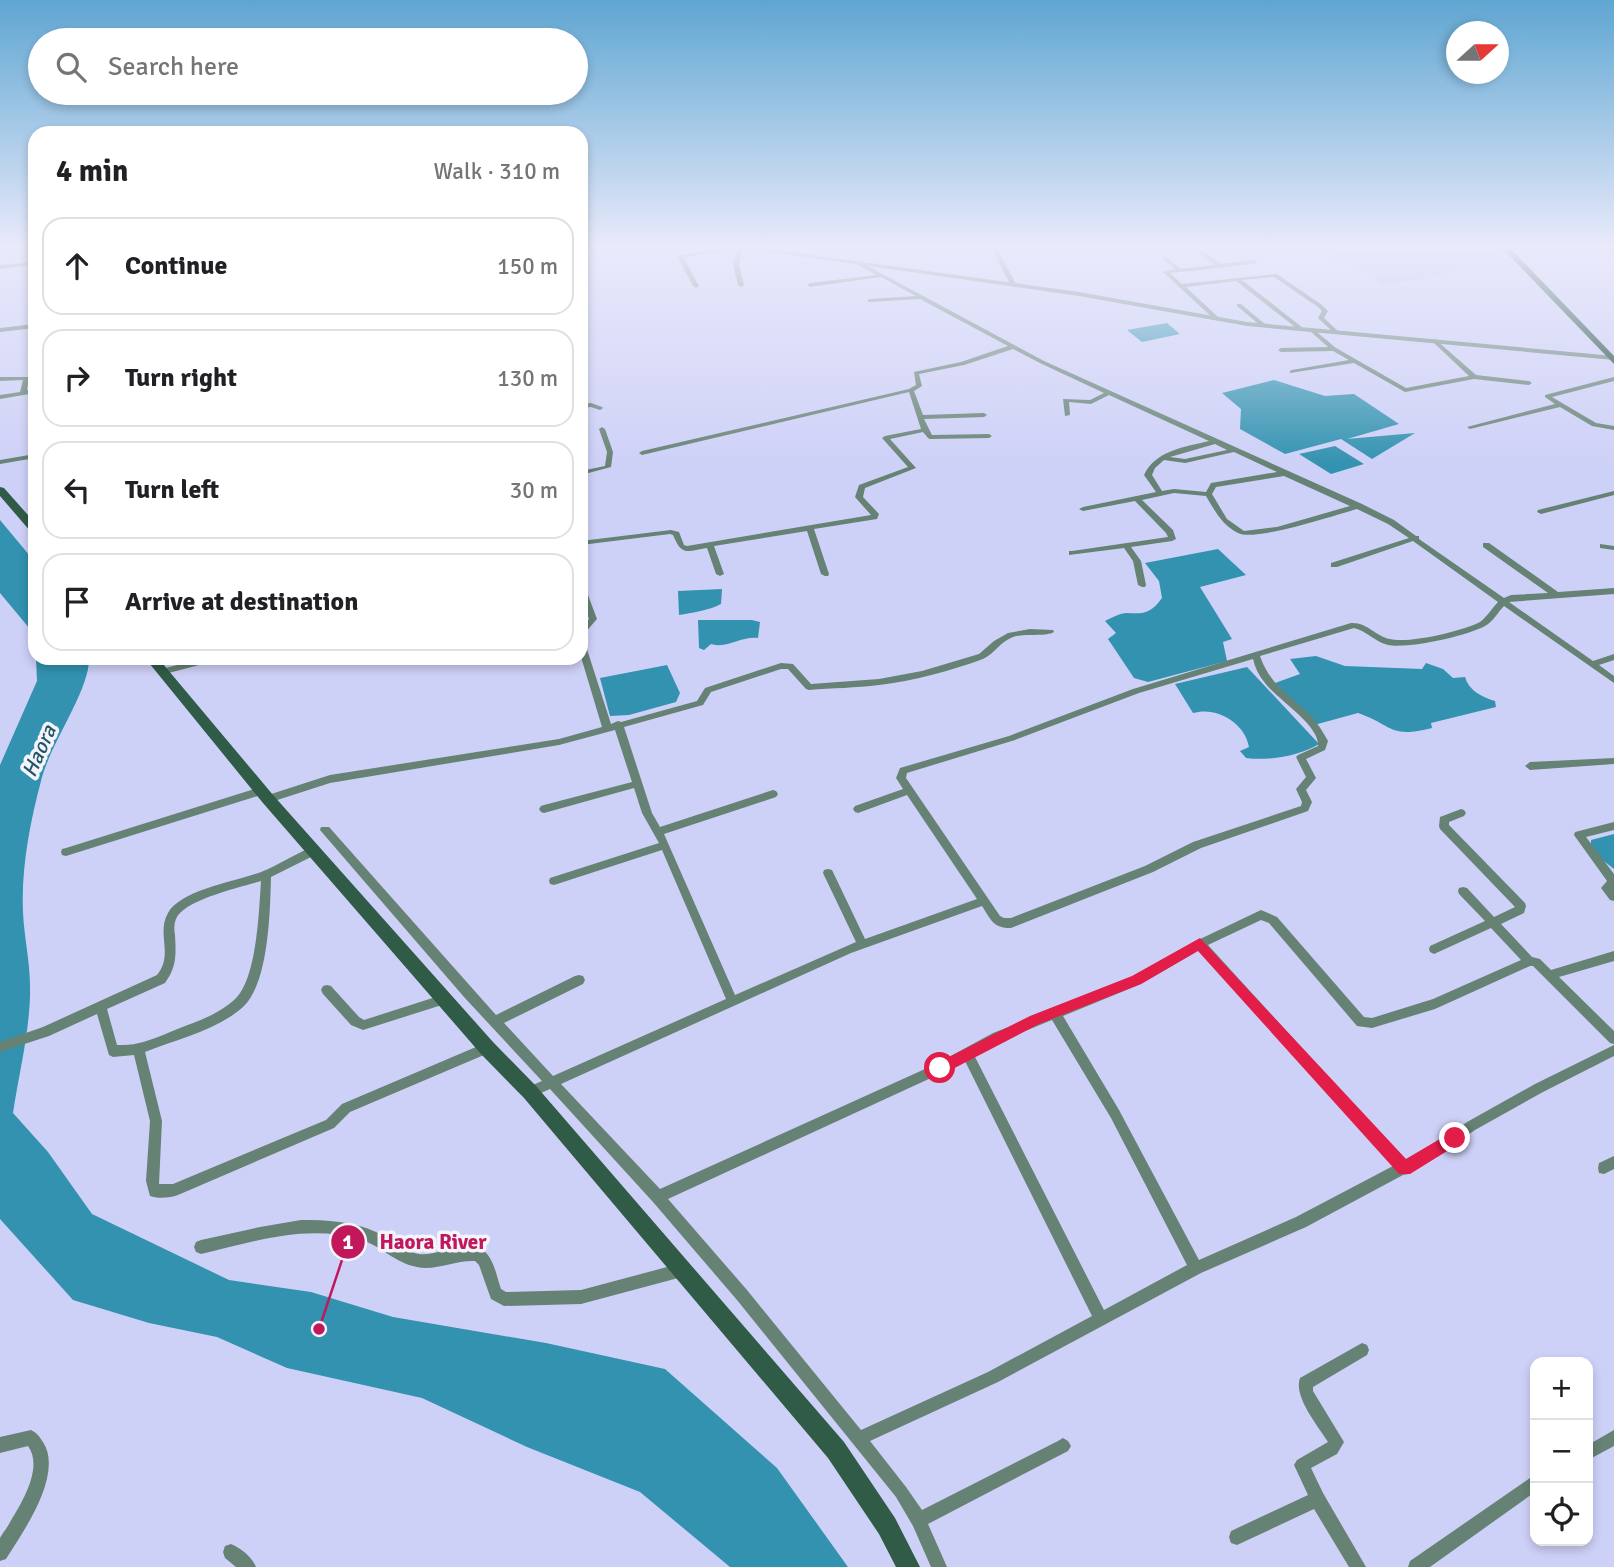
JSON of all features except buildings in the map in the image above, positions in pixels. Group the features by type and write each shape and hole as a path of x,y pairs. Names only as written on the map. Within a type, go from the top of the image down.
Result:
{"main road":[{"path":"1575,319 1613,359"},
{"path":"0,490 28,522"},
{"path":"156,665 265,795 487,1048 530,1092 836,1450 887,1526 908,1567"}],"street":[{"path":"960,319 1109,393 1359,506 1416,538 1614,680"},
{"path":"1223,319 1264,326 1613,359"},
{"path":"1256,319 1264,326"},
{"path":"1288,319 1300,329"},
{"path":"1322,319 1336,332"},
{"path":"0,330 28,327"},
{"path":"1312,330 1334,349 1405,390 1474,377 1530,383"},
{"path":"1435,341 1474,377"},
{"path":"642,453 911,390 919,386 916,373 962,364 1012,347"},
{"path":"1281,350 1334,349"},
{"path":"1292,372 1354,361"},
{"path":"0,379 27,378 23,393"},
{"path":"1614,379 1547,395 1559,405 1599,427 1614,428"},
{"path":"911,390 925,430 932,437 989,436"},
{"path":"0,397 28,392"},
{"path":"1067,415 1065,400 1091,402 1109,393"},
{"path":"588,405 600,408"},
{"path":"1470,427 1559,405"},
{"path":"922,417 984,415"},
{"path":"588,471 608,467 610,452 602,429"},
{"path":"588,542 671,532 676,534 684,548 811,530 875,517 859,497 862,487 912,468 885,438 925,430"},
{"path":"1160,493 1149,472 1164,458 1217,441"},
{"path":"1164,458 1185,461 1236,450"},
{"path":"0,462 28,457"},
{"path":"1208,494 1214,485 1287,473"},
{"path":"1083,509 1160,493 1181,491 1208,494"},
{"path":"1541,512 1614,493"},
{"path":"1208,494 1224,520 1242,533 1278,529 1359,506"},
{"path":"1072,553 1173,537 1136,498"},
{"path":"811,530 825,574"},
{"path":"1334,565 1416,538"},
{"path":"710,545 720,574"},
{"path":"1486,545 1555,593"},
{"path":"1126,546 1137,561 1142,585"},
{"path":"1604,546 1614,548"},
{"path":"1256,656 1263,677 1277,688 1323,741 1319,749 1301,757 1311,778 1301,789 1307,802 1305,808 1197,845 1149,869 1011,923 999,922 908,791 900,775 908,769 1012,738 1125,695 1354,625 1395,642 1473,627 1492,618 1504,600 1555,593 1614,591"},
{"path":"588,606 593,619 588,624"},
{"path":"66,852 315,782 547,744 700,703 708,690 781,666 790,666 809,687 879,682 922,674 982,656 990,652 998,641 1021,633 1051,632"},
{"path":"1592,664 1614,657"},
{"path":"588,662 657,832 732,1000"},
{"path":"1531,766 1614,761"},
{"path":"544,809 637,784"},
{"path":"858,809 908,791"},
{"path":"657,832 773,794"},
{"path":"1434,948 1521,906 1444,826 1444,820 1461,813"},
{"path":"1614,826 1580,835 1614,882 1606,889 1614,897"},
{"path":"325,830 495,1022 658,1197 860,1438 919,1520 939,1567"},
{"path":"554,881 665,845"},
{"path":"0,1047 45,1032 154,983 169,970 170,920 175,910 187,902 266,874 315,850"},
{"path":"828,873 862,944"},
{"path":"101,1007 113,1051 138,1049 227,1011 249,991 256,967 266,874"},
{"path":"1463,891 1530,961"},
{"path":"530,1092 862,944 984,901"},
{"path":"658,1197 940,1068 1054,1012 1137,980 1258,915 1268,916 1356,1017 1366,1023 1435,1004 1530,961 1536,962 1550,975 1614,1039"},
{"path":"1200,944 1404,1169"},
{"path":"1550,975 1614,956"},
{"path":"495,1022 579,980"},
{"path":"327,990 355,1021 363,1025 445,999"},
{"path":"1054,1012 1115,1114 1196,1268"},
{"path":"138,1049 156,1121 152,1181 158,1193 173,1190 330,1124 346,1108 487,1048"},
{"path":"860,1438 993,1377 1196,1268 1301,1223 1404,1169 1539,1088 1614,1050"},
{"path":"967,1053 1101,1318"},
{"path":"201,1247 303,1227 341,1229 362,1233 406,1258 421,1261 478,1255 484,1261 496,1294 504,1299 581,1297 682,1270"},
{"path":"1358,1567 1317,1499 1302,1465 1332,1449 1336,1442 1306,1393 1305,1383 1362,1350"},
{"path":"0,1445 31,1438 38,1444 41,1456 33,1496 0,1553"},
{"path":"1593,1450 1614,1438"},
{"path":"919,1520 1063,1446"},
{"path":"1416,1567 1530,1487"},
{"path":"1237,1537 1317,1499"},
{"path":"231,1552 248,1567"}],"water":[{"path":"1167,323 1180,334 1142,342 1127,330"},
{"path":"1274,380 1325,396 1354,394 1399,424 1347,439 1415,433 1372,459 1341,439 1285,454 1240,429 1241,409 1222,393"},
{"path":"1335,446 1364,464 1331,474 1299,454"},
{"path":"0,520 28,554 28,627 0,593"},
{"path":"1218,549 1246,575 1200,587 1232,639 1223,642 1227,661 1148,682 1134,678 1108,639 1116,633 1105,621 1121,614 1147,611 1162,598 1159,581 1145,563"},
{"path":"722,589 721,604 679,615 678,591"},
{"path":"698,620 760,622 758,638 723,645 711,644 704,650 699,648"},
{"path":"1316,656 1345,666 1422,669 1426,663 1443,669 1453,678 1465,677 1473,690 1495,701 1496,707 1431,723 1432,728 1418,731 1392,729 1358,713 1314,725 1275,683 1300,674 1290,659"},
{"name":"Haora","path":"36,665 88,665 77,701 46,766 27,846 23,912 30,1001 13,1113 48,1152 92,1214 229,1280 311,1292 393,1317 546,1343 665,1369 777,1468 848,1567 730,1567 640,1492 527,1447 422,1398 287,1368 217,1337 149,1323 73,1300 0,1219 0,765 37,681"},
{"path":"667,665 680,693 676,702 629,715 610,716 600,678"},
{"path":"1247,667 1319,744 1284,757 1246,758 1240,751 1249,747 1236,724 1220,714 1202,711 1193,713 1175,684"},
{"path":"1614,834 1614,869 1591,851 1591,840"}],"place":[{"name":"Haora River","path":"319,1329"}],"route":[{"path":"940,1068 1035,1020 1137,980 1200,944 1404,1169 1455,1138"}]}
